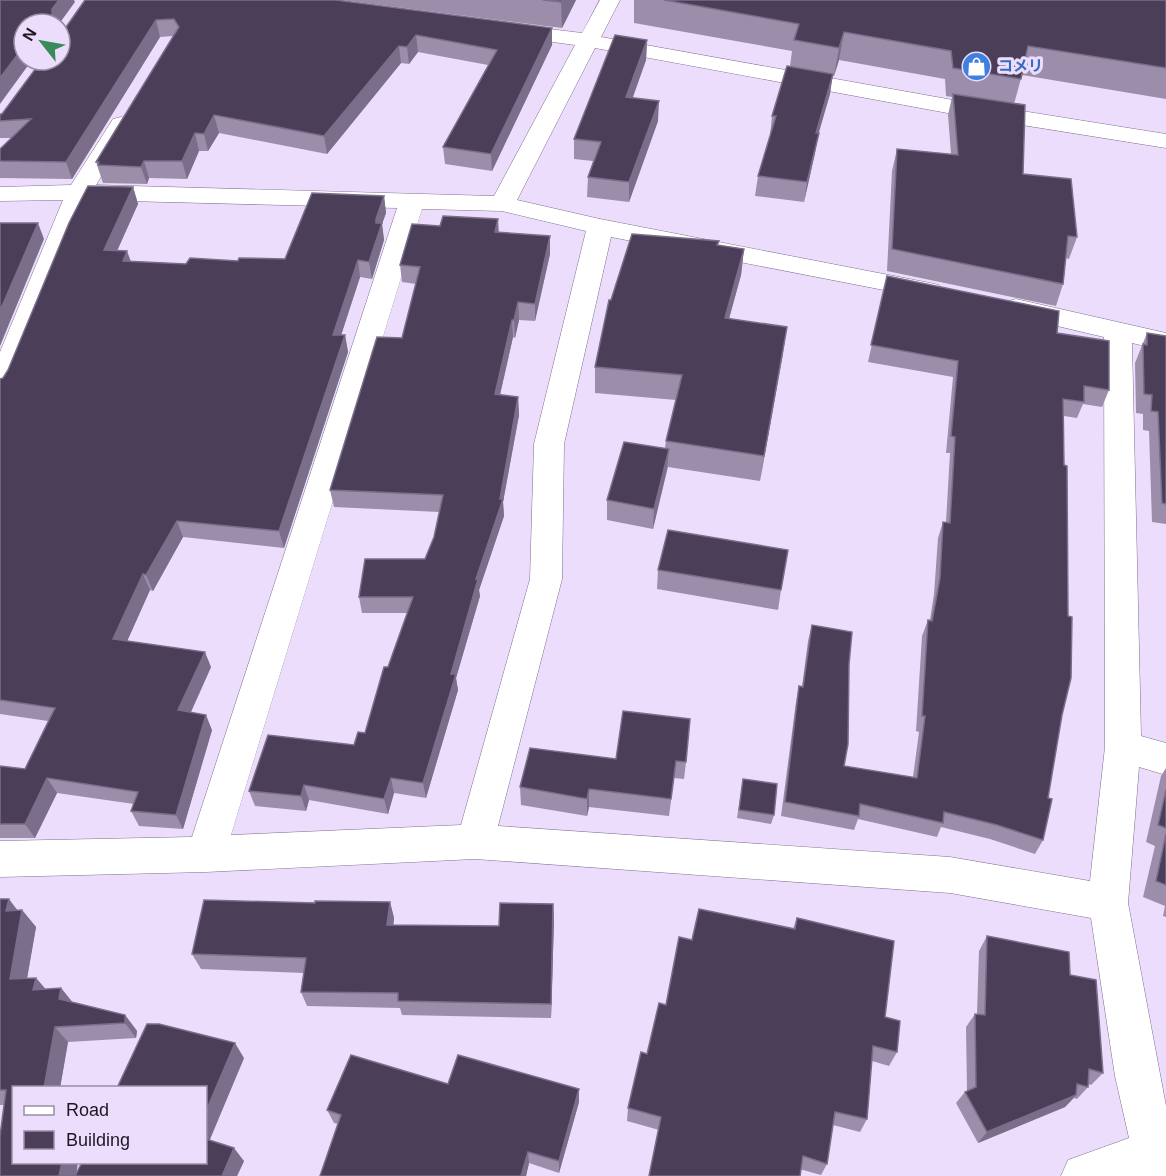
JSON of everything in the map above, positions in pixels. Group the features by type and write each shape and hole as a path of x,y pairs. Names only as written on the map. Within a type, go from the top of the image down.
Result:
{"street":[{"path":"502,204 610,0"},
{"path":"484,27 590,41 953,107 1166,141"},
{"path":"0,386 79,192 134,102"},
{"path":"0,194 79,192 502,204 600,227 956,296"},
{"path":"206,854 411,203"},
{"path":"475,842 546,579 549,444 600,227"},
{"path":"991,303 1166,342"},
{"path":"1084,1176 1158,1158 1137,1076 1108,903 1124,747 1118,331"},
{"path":"1124,747 1166,759"},
{"path":"0,859 206,854 475,842 950,876 1108,903"}],"building":[{"path":"0,0 59,0 52,12 12,12 12,62 0,78"},
{"path":"85,0 336,0 552,28 491,154 443,147 497,50 416,35 407,47 399,46 324,136 214,115 204,134 195,133 182,161 144,161 141,167 98,165 99,162 96,162 179,27 174,19 156,20 66,162 0,161 0,149 31,119 0,121 0,114 33,72 72,72 72,19"},
{"path":"664,0 1166,0 1166,68 1028,46 1021,79 953,68 951,51 844,32 839,48 794,40 799,24"},
{"path":"615,35 647,40 626,97 659,101 629,182 588,177 601,142 574,139"},
{"path":"787,66 833,74 816,133 819,133 807,182 758,176 776,116 772,116"},
{"path":"953,94 1025,105 1023,174 1071,179 1077,237 1068,236 1063,284 892,249 897,149 958,155"},
{"path":"88,186 133,187 104,250 127,251 123,261 186,264 190,258 238,261 239,258 285,259 312,193 384,196 376,219 376,223 382,223 369,262 358,260 333,335 345,335 279,531 177,521 146,575 143,574 113,639 205,652 178,710 206,715 176,815 131,811 138,792 47,778 25,824 0,824 0,766 25,769 55,708 0,700 0,379 8,370 69,223"},
{"path":"443,216 498,219 495,232 550,236 535,304 518,302 514,320 512,320 495,394 518,397 500,499 503,499 476,579 478,579 451,674 456,674 423,783 391,778 384,799 304,785 301,796 249,791 268,735 354,745 358,732 365,733 384,667 388,667 413,597 359,597 365,559 425,559 434,537 443,495 330,490 377,337 402,338 420,267 400,265 412,224 440,226"},
{"path":"0,223 38,223 0,311"},
{"path":"632,234 719,241 717,245 744,249 725,318 787,327 764,456 666,441 682,375 595,367 609,300 611,300"},
{"path":"887,276 1059,311 1057,333 1109,341 1109,390 1084,386 1084,402 1063,399 1064,465 1067,466 1068,616 1072,617 1071,678 1062,715 1048,798 1052,799 1043,840 997,825 944,812 943,823 860,804 859,816 785,802 799,686 803,687 812,625 852,632 849,664 848,744 844,766 917,778 925,716 922,716 928,620 932,621 940,578 943,522 950,523 955,437 951,436 958,361 871,345"},
{"path":"1147,333 1166,336 1166,504 1162,503 1158,412 1151,411 1152,395 1144,394 1143,344 1147,345"},
{"path":"624,442 669,449 654,509 607,500"},
{"path":"668,530 788,550 781,590 658,570"},
{"path":"623,711 690,719 686,762 676,761 671,799 589,789 587,799 520,787 530,748 616,759"},
{"path":"743,779 777,784 774,815 739,810"},
{"path":"1166,790 1166,828 1158,825"},
{"path":"1166,834 1166,885 1156,881"},
{"path":"0,899 9,899 6,911 22,910 10,979 36,978 33,990 61,988 59,999 125,1015 125,1023 55,1027 44,1086 12,1086 12,1164 62,1164 59,1176 0,1176 0,1136 6,1090 0,1090"},
{"path":"204,900 315,903 315,901 390,902 387,925 499,926 500,903 553,904 551,1004 398,1001 398,993 301,992 306,958 192,954"},
{"path":"699,909 795,929 797,918 894,941 885,1017 900,1021 897,1052 873,1046 867,1119 835,1112 827,1164 803,1156 800,1176 649,1176 661,1117 628,1108 641,1052 647,1054 659,1003 666,1005 679,937 692,940"},
{"path":"987,936 1069,952 1070,975 1096,980 1103,1073 1089,1069 1088,1087 1077,1084 1076,1095 987,1132 965,1092 976,1087 975,1014 985,1015"},
{"path":"147,1024 159,1024 235,1043 207,1109 207,1086 118,1086"},
{"path":"351,1055 448,1084 458,1055 579,1089 559,1161 528,1152 521,1176 320,1176 341,1115 327,1110"},
{"path":"207,1139 234,1148 222,1176 75,1176 81,1164 207,1164"}],"place":[{"name":"コメリ","path":"977,66"}]}
